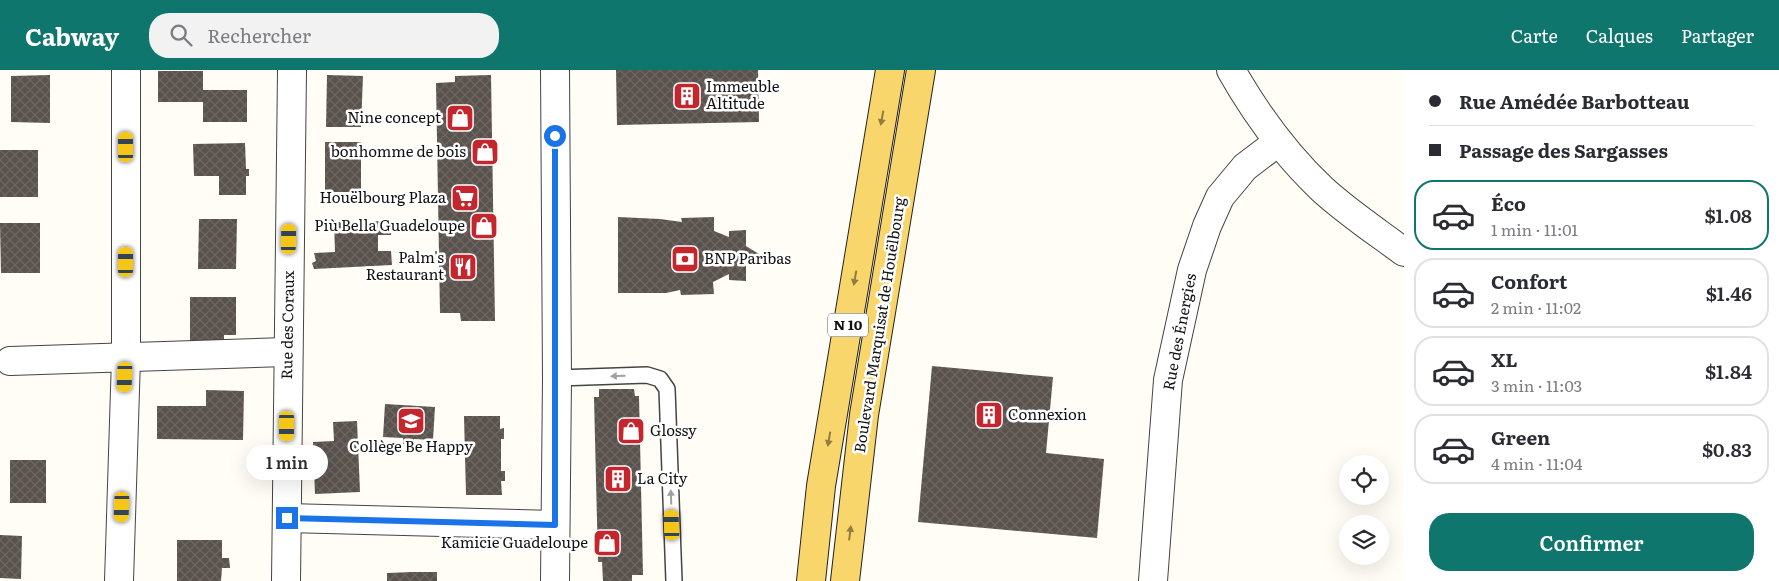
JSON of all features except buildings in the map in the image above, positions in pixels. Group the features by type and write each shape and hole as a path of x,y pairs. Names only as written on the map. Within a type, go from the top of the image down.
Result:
{"main road":[{"name":"Boulevard Marquisat de Houëlbourg","path":"811,581 821,486 890,70"},
{"name":"Boulevard Marquisat de Houëlbourg","path":"845,581 864,415 921,70"},
{"path":"799,581 821,486"}],"street":[{"path":"119,581 126,358 126,70"},
{"name":"Rue des Coraux","path":"286,581 287,352 292,70"},
{"path":"555,70 557,378 555,581"},
{"path":"1231,70 1278,142 1323,190 1404,252"},
{"name":"Rue des Énergies","path":"1154,581 1168,380 1192,270 1207,226 1220,197 1245,167 1278,142"},
{"path":"10,360 287,352"},
{"path":"287,518 555,525"}],"lane":[{"path":"557,378 648,375 660,380 666,389 674,581"}],"place":[{"name":"Immeuble Altitude","path":"687,96"},
{"name":"Nine concept","path":"460,118"},
{"name":"bonhomme de bois","path":"485,152"},
{"name":"Houëlbourg Plaza","path":"465,198"},
{"name":"Più Bella Guadeloupe","path":"484,226"},
{"name":"BNP Paribas","path":"685,259"},
{"name":"Palm's Restaurant","path":"463,267"},
{"name":"Connexion","path":"989,415"},
{"name":"Collège Be Happy","path":"411,421"},
{"name":"Glossy","path":"631,431"},
{"name":"La City","path":"618,479"},
{"name":"Kamicie Guadeloupe","path":"607,543"}],"route":[{"path":"287,518 555,525 557,378 555,136"}]}
